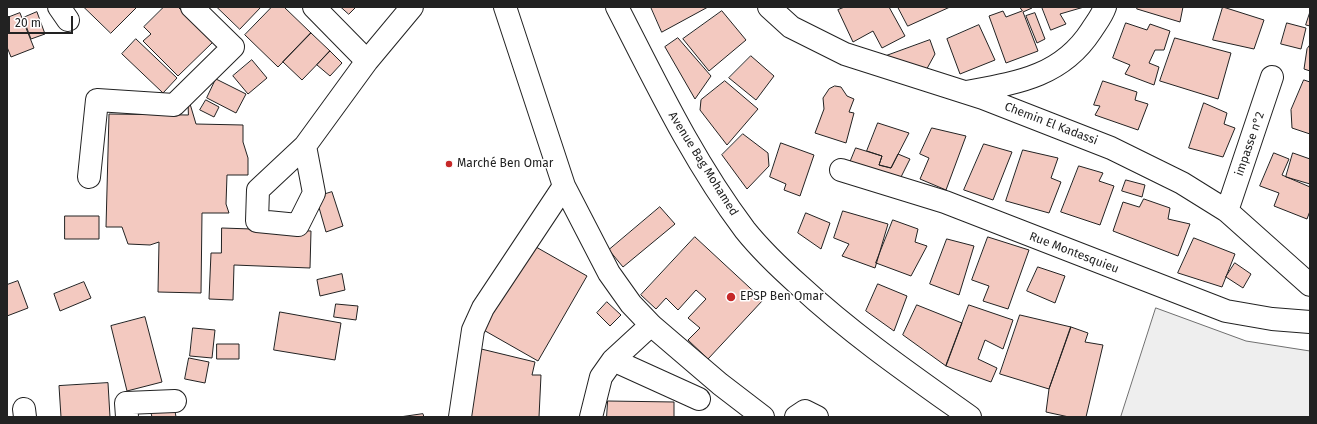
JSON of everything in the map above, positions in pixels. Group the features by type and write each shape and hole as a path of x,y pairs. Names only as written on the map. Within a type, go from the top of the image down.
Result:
{"street":[{"path":"89,177 97,100 174,105 233,47 192,7"},
{"path":"314,7 367,61"},
{"path":"306,146 367,61 412,7"},
{"path":"505,7 564,186 609,273 631,304 651,325 720,384 763,417"},
{"name":"Avenue Bag Mohamed","path":"617,7 683,135 718,192 746,231 779,268 825,310 868,345 970,417"},
{"path":"963,93 1015,83 1054,68 1081,47 1105,7"},
{"name":"Chemin El Kadassi","path":"774,8 791,26 845,54 963,93 983,98 1111,148 1182,183 1227,211 1310,285"},
{"name":"impasse n°2","path":"1227,211 1272,77"},
{"name":"Rue Montesquieu","path":"841,170 944,202 1226,311 1272,319 1310,322"},
{"path":"460,417 472,330 483,308 564,186"},
{"path":"591,417 601,377 613,360 651,325"},
{"path":"613,360 698,408 720,384"},
{"path":"127,417 126,403 175,401"},
{"path":"796,417 805,411 817,417"}],"shaded area":[{"path":"1156,308 1246,341 1310,351 1310,417 1121,417"}],"building":[{"path":"84,7 137,7 111,33"},
{"path":"164,7 178,7 213,42 178,76 143,41 151,34 144,27"},
{"path":"217,7 261,7 240,29"},
{"path":"272,7 284,7 311,33 278,67 245,35"},
{"path":"341,7 356,7 349,14"},
{"path":"651,7 708,7 662,32"},
{"path":"845,7 889,7 905,36 882,48 873,31 853,42 838,10"},
{"path":"898,7 950,7 908,26"},
{"path":"1020,7 1032,8 1023,12 1038,51 1006,63 989,16 1003,11 1006,17 1022,11"},
{"path":"1042,7 1084,7 1060,14 1066,24 1051,30"},
{"path":"1138,7 1183,7 1180,22 1137,9"},
{"path":"1223,7 1264,20 1254,49 1213,40"},
{"path":"722,11 746,40 709,71 683,39"},
{"path":"37,12 45,34 31,39 23,18"},
{"path":"1310,12 1310,26 1306,25"},
{"path":"20,13 34,48 11,57 7,47 7,18"},
{"path":"1035,13 1045,39 1037,43 1026,16"},
{"path":"1126,23 1147,30 1150,24 1170,31 1164,50 1155,50 1149,63 1159,67 1154,85 1125,74 1130,65 1113,58"},
{"path":"1287,23 1306,28 1301,49 1281,44"},
{"path":"979,25 995,60 960,74 947,39"},
{"path":"311,33 330,51 302,80 283,62"},
{"path":"678,38 711,76 695,99 665,47"},
{"path":"1175,38 1231,53 1218,99 1160,81"},
{"path":"136,39 177,78 163,93 122,54"},
{"path":"930,40 935,54 924,74 883,57"},
{"path":"1310,45 1310,71 1304,69 1307,49"},
{"path":"330,51 342,63 330,76 317,65"},
{"path":"751,56 774,76 756,100 729,78"},
{"path":"252,60 267,78 248,94 233,76"},
{"path":"216,79 246,94 236,113 207,98"},
{"path":"1304,80 1310,82 1310,134 1292,128 1291,110"},
{"path":"725,81 758,109 727,145 700,110 701,100"},
{"path":"1103,81 1137,92 1135,100 1148,104 1138,130 1095,115 1100,106 1094,105"},
{"path":"835,86 841,87 847,96 854,99 849,112 854,113 846,143 815,133 824,109 823,98 829,89"},
{"path":"188,97 196,124 243,125 243,142 248,158 248,175 227,175 226,204 229,213 202,213 201,293 158,292 159,242 150,245 128,244 122,227 106,227 109,114 188,115"},
{"path":"206,100 219,107 214,117 200,110"},
{"path":"1204,103 1227,113 1224,124 1235,128 1223,157 1189,148"},
{"path":"878,123 909,133 891,168 879,165 882,156 867,151"},
{"path":"932,128 966,136 946,190 920,179 929,158 920,154"},
{"path":"743,134 768,153 769,166 747,189 722,155"},
{"path":"781,143 814,155 800,196 784,190 786,184 770,177"},
{"path":"984,144 1012,152 993,200 964,190"},
{"path":"856,148 882,156 879,165 891,168 898,154 910,159 898,183 849,165"},
{"path":"1023,150 1058,158 1051,178 1061,182 1049,213 1006,201"},
{"path":"1274,153 1289,159 1282,175 1310,187 1310,211 1307,219 1274,206 1279,193 1260,186"},
{"path":"1293,153 1310,159 1310,184 1286,177"},
{"path":"1079,166 1103,173 1099,181 1114,186 1100,225 1061,212"},
{"path":"1126,180 1145,185 1142,197 1122,191"},
{"path":"332,192 343,226 326,232 316,197"},
{"path":"1144,199 1170,208 1168,219 1190,224 1178,256 1113,231 1123,202 1139,207"},
{"path":"660,207 675,224 623,267 609,250"},
{"path":"843,211 888,224 875,268 842,256 849,244 834,238"},
{"path":"806,213 830,223 821,249 798,233"},
{"path":"65,216 99,216 99,239 65,239"},
{"path":"893,220 918,229 915,242 927,246 911,276 876,263"},
{"path":"222,228 311,231 310,268 234,265 233,300 209,299 211,253 221,253"},
{"name":"EPSP Ben Omar","path":"695,237 763,300 708,359 688,340 700,328 688,318 706,299 696,290 678,310 666,298 656,309 641,295"},
{"path":"988,237 1029,250 1008,309 983,301 989,286 972,280"},
{"path":"1194,238 1235,254 1222,287 1178,273"},
{"path":"947,239 974,246 959,295 930,284"},
{"path":"529,243 587,276 538,361 480,328"},
{"path":"1235,263 1251,274 1243,288 1226,277"},
{"path":"1038,267 1065,276 1055,303 1027,291"},
{"path":"342,274 345,290 320,296 317,280"},
{"path":"18,281 28,308 7,316 7,285"},
{"path":"84,282 91,298 60,311 54,294"},
{"path":"878,284 907,296 894,331 866,311"},
{"path":"607,302 621,315 610,326 597,313"},
{"path":"336,304 358,306 356,320 334,317"},
{"path":"917,305 962,323 946,366 903,335"},
{"path":"969,305 1013,320 1003,349 985,340 978,359 997,368 991,382 946,366"},
{"path":"280,312 341,323 335,360 274,350"},
{"path":"1020,315 1071,327 1049,389 1000,374"},
{"path":"145,317 162,382 127,391 111,326"},
{"path":"1071,327 1088,333 1085,342 1103,345 1086,417 1069,417 1046,412 1049,389"},
{"path":"193,328 215,330 212,358 190,356"},
{"path":"217,344 239,344 239,359 217,359"},
{"path":"473,347 535,362 532,375 541,375 539,417 471,417"},
{"path":"189,358 209,362 205,383 185,379"},
{"path":"108,383 110,417 61,417 59,386"},
{"path":"608,401 674,402 674,417 607,417"},
{"path":"175,411 176,417 152,417 151,413"},
{"path":"423,414 424,417 400,417"}],"place":[{"name":"Marché Ben Omar","path":"449,164"},
{"name":"EPSP Ben Omar","path":"731,297"}]}
